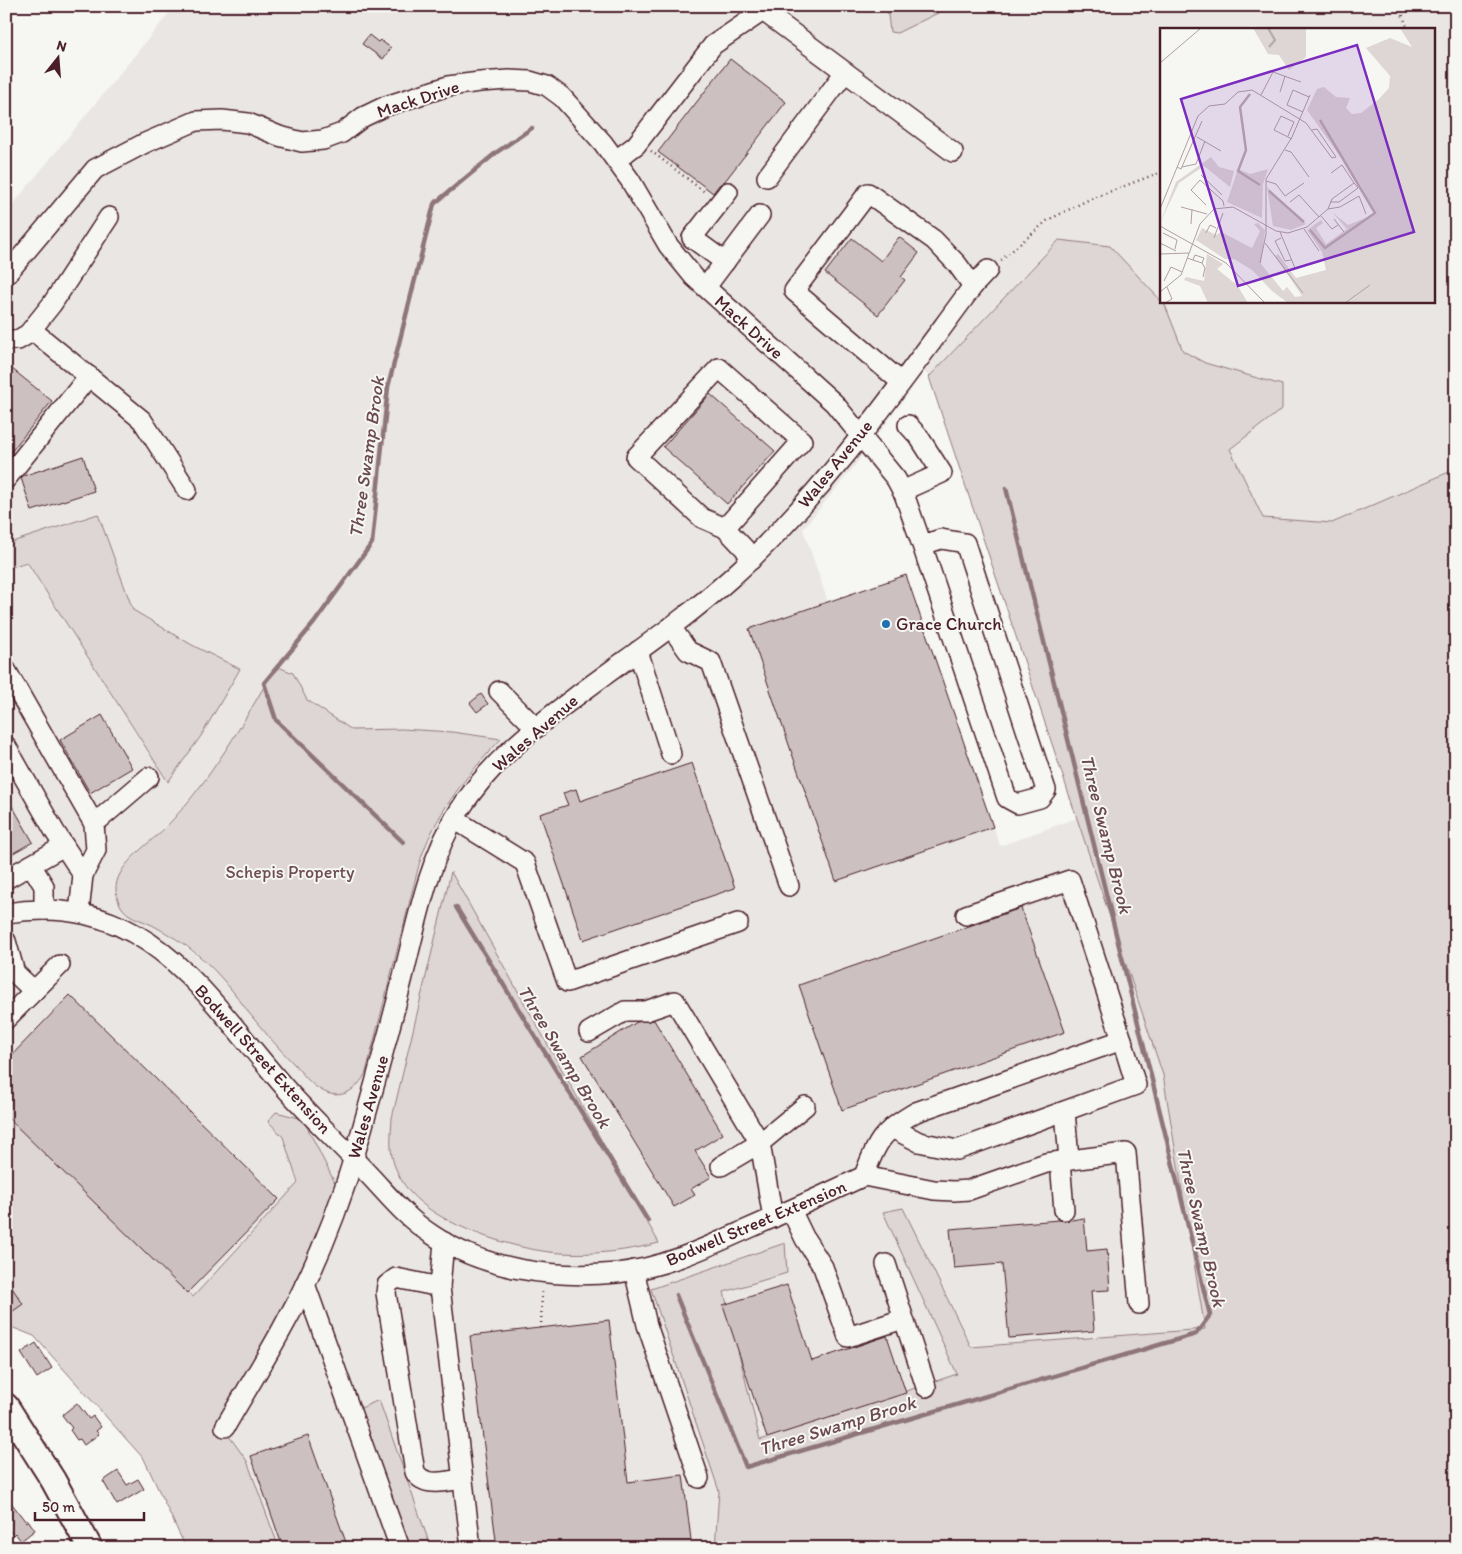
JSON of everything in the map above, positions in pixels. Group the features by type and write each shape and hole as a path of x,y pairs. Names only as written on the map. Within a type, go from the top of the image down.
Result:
{"main road":[{"path":"6,1406 53,1480 90,1548"}],"street":[{"path":"616,160 630,150 638,141 713,45 762,11 953,152"},
{"path":"767,177 845,72"},
{"name":"Mack Drive","path":"6,275 94,169 145,143 196,121 222,120 248,124 279,136 302,142 323,140 342,133 363,117 386,106 448,86 480,82 530,81 547,86 562,97 604,143 630,180 680,262 706,288 834,403 887,466 902,492 922,545 1007,798 1018,804 1040,798 1046,790 965,543 941,539 922,545"},
{"path":"901,382 794,292 868,193 934,240 957,264 973,286"},
{"path":"723,198 692,238 725,262"},
{"path":"706,288 760,216"},
{"path":"6,340 24,338 32,330 52,304 109,217"},
{"name":"Wales Avenue","path":"225,1427 283,1328 332,1223 354,1159 385,1050 431,870 439,849 468,798 504,756 536,728 706,600 751,560 806,500 861,435 973,286 988,270"},
{"path":"32,330 142,420 187,490"},
{"path":"726,528 802,441 719,368 636,457 702,518 726,528 751,560"},
{"path":"6,479 89,376"},
{"path":"902,492 942,474 919,437 908,425"},
{"path":"671,627 688,651 711,662 789,886"},
{"path":"638,651 671,754"},
{"path":"6,670 94,824 96,850 83,875 79,913"},
{"path":"499,691 536,728"},
{"path":"6,746 83,875"},
{"path":"94,824 149,777"},
{"path":"454,820 525,863 567,982 738,923"},
{"path":"6,879 64,846"},
{"path":"31,865 44,886 44,910"},
{"path":"892,1128 919,1142 956,1150 1136,1085 1070,880 966,915"},
{"name":"Bodwell Street Extension","path":"6,912 44,910 79,913 111,922 139,935 172,958 199,986 288,1091 415,1223 444,1242 467,1253 500,1264 543,1272 580,1274 634,1270 661,1264 698,1251 864,1176"},
{"path":"6,941 10,977 34,991"},
{"path":"6,1019 60,964"},
{"path":"589,1032 625,1011 646,1011 675,1000 760,1143 773,1218"},
{"path":"1122,1040 916,1112 883,1135 864,1176 934,1190 969,1190 1046,1163 1126,1154 1139,1304"},
{"path":"721,1166 760,1143 805,1106"},
{"path":"1064,1210 1065,1111"},
{"path":"791,1210 805,1240 823,1267 848,1337 903,1319"},
{"path":"444,1242 440,1286 470,1548"},
{"path":"886,1264 926,1387"},
{"path":"634,1270 647,1325 699,1478"},
{"path":"440,1286 396,1278 387,1285 386,1293 415,1472 419,1478 429,1482 462,1479"},
{"path":"305,1284 400,1548"}],"path":[{"path":"1398,6 1408,28"},
{"path":"638,141 723,198"},
{"path":"988,270 1048,220 1088,200 1160,172"},
{"path":"541,1328 543,1272"}],"shaded area":[{"path":"175,6 1456,6 1456,1265 742,1548 266,1548 6,1168 6,569 27,562 167,782 240,670 192,645 133,610 98,514 6,544 6,213","holes":["924,372 1003,431 1107,807 1000,846 906,575 828,602 803,529 856,464","276,667 293,673 306,700 352,730 402,729 452,732 501,739 475,767 452,798 432,830 425,847 366,1072 316,1087 269,1037 227,983 210,966 171,936 151,924 129,915 144,846 164,829 213,771 241,728","451,872 532,1019 430,1210 409,1191"]}],"green space":[{"path":"887,6 949,6 897,33 890,32"},
{"path":"1059,240 1110,246 1160,300 1160,302 1165,305 1183,351 1205,363 1282,385 1282,409 1230,449 1263,518 1332,523 1449,472 1456,471 1456,1548 715,1548 719,1491 651,1289 785,1243 787,1273 724,1292 760,1440 957,1374 883,1212 903,1208 971,1347 1205,1329 1163,1075 929,377"},
{"path":"98,514 133,610 192,645 240,669 201,736 168,782 27,562 6,569 6,544"},
{"name":"Schepis Property","path":"276,666 293,673 307,700 352,730 402,729 452,732 501,739 463,782 442,813 425,847 366,1072 353,1089 335,1095 317,1088 310,1082 265,1032 232,990 194,952 177,939 123,910 116,891 117,882 126,864 182,810 212,771 239,730"},
{"path":"451,872 659,1243 598,1253 561,1253 526,1248 486,1237 448,1221 419,1201 407,1189 401,1179 391,1153 392,1118"},
{"path":"6,1112 193,1297 298,1183 283,1137 268,1121 276,1112 303,1119 337,1187 229,1436 247,1461 279,1548 186,1548 144,1459 34,1336 6,1325"},
{"path":"379,1400 431,1548 398,1548 354,1411"}],"building":[{"path":"369,35 391,48 383,59 362,44"},
{"path":"730,59 786,102 725,181 713,193 658,152"},
{"path":"899,237 919,253 901,277 905,280 878,315 825,273 852,238 881,261"},
{"path":"6,364 52,401 6,458"},
{"path":"710,394 775,451 727,504 663,447"},
{"path":"83,456 94,491 32,511 21,478"},
{"path":"906,575 993,827 836,881 749,629"},
{"path":"481,694 488,704 477,712 470,703"},
{"path":"102,715 132,768 90,793 60,740"},
{"path":"692,763 735,888 583,940 540,814 568,805 563,793 576,789 580,801"},
{"path":"6,795 33,842 6,857"},
{"path":"1021,908 1065,1032 842,1110 799,985"},
{"path":"70,995 279,1199 187,1293 6,1116 6,1061"},
{"path":"654,1020 723,1134 695,1151 711,1177 691,1189 695,1195 674,1207 582,1056 637,1022"},
{"path":"1084,1218 1087,1251 1107,1249 1110,1290 1091,1291 1094,1331 1009,1338 1002,1264 954,1268 950,1229"},
{"path":"6,1279 23,1304 6,1316"},
{"path":"787,1285 812,1361 887,1336 906,1393 767,1438 723,1305"},
{"path":"609,1320 628,1482 683,1475 692,1548 497,1548 470,1336"},
{"path":"36,1343 52,1368 37,1378 21,1353"},
{"path":"77,1403 89,1419 93,1416 101,1427 96,1431 99,1434 84,1445 80,1439 77,1440 70,1430 72,1428 62,1415"},
{"path":"308,1436 348,1548 283,1548 251,1456"},
{"path":"118,1471 127,1485 138,1479 144,1489 117,1505 103,1481"},
{"path":"6,1496 26,1522 28,1520 35,1530 21,1541 15,1533 13,1535 6,1527"}],"waterway":[{"name":"Three Swamp Brook","path":"403,842 276,720 264,683 314,623 372,543 388,387 434,204 497,152 532,128"},
{"name":"Three Swamp Brook","path":"676,1295 746,1467 1196,1334 1210,1315 1006,488"},
{"name":"Three Swamp Brook","path":"456,907 648,1221"}],"place":[{"name":"Grace Church","path":"886,624"}]}
